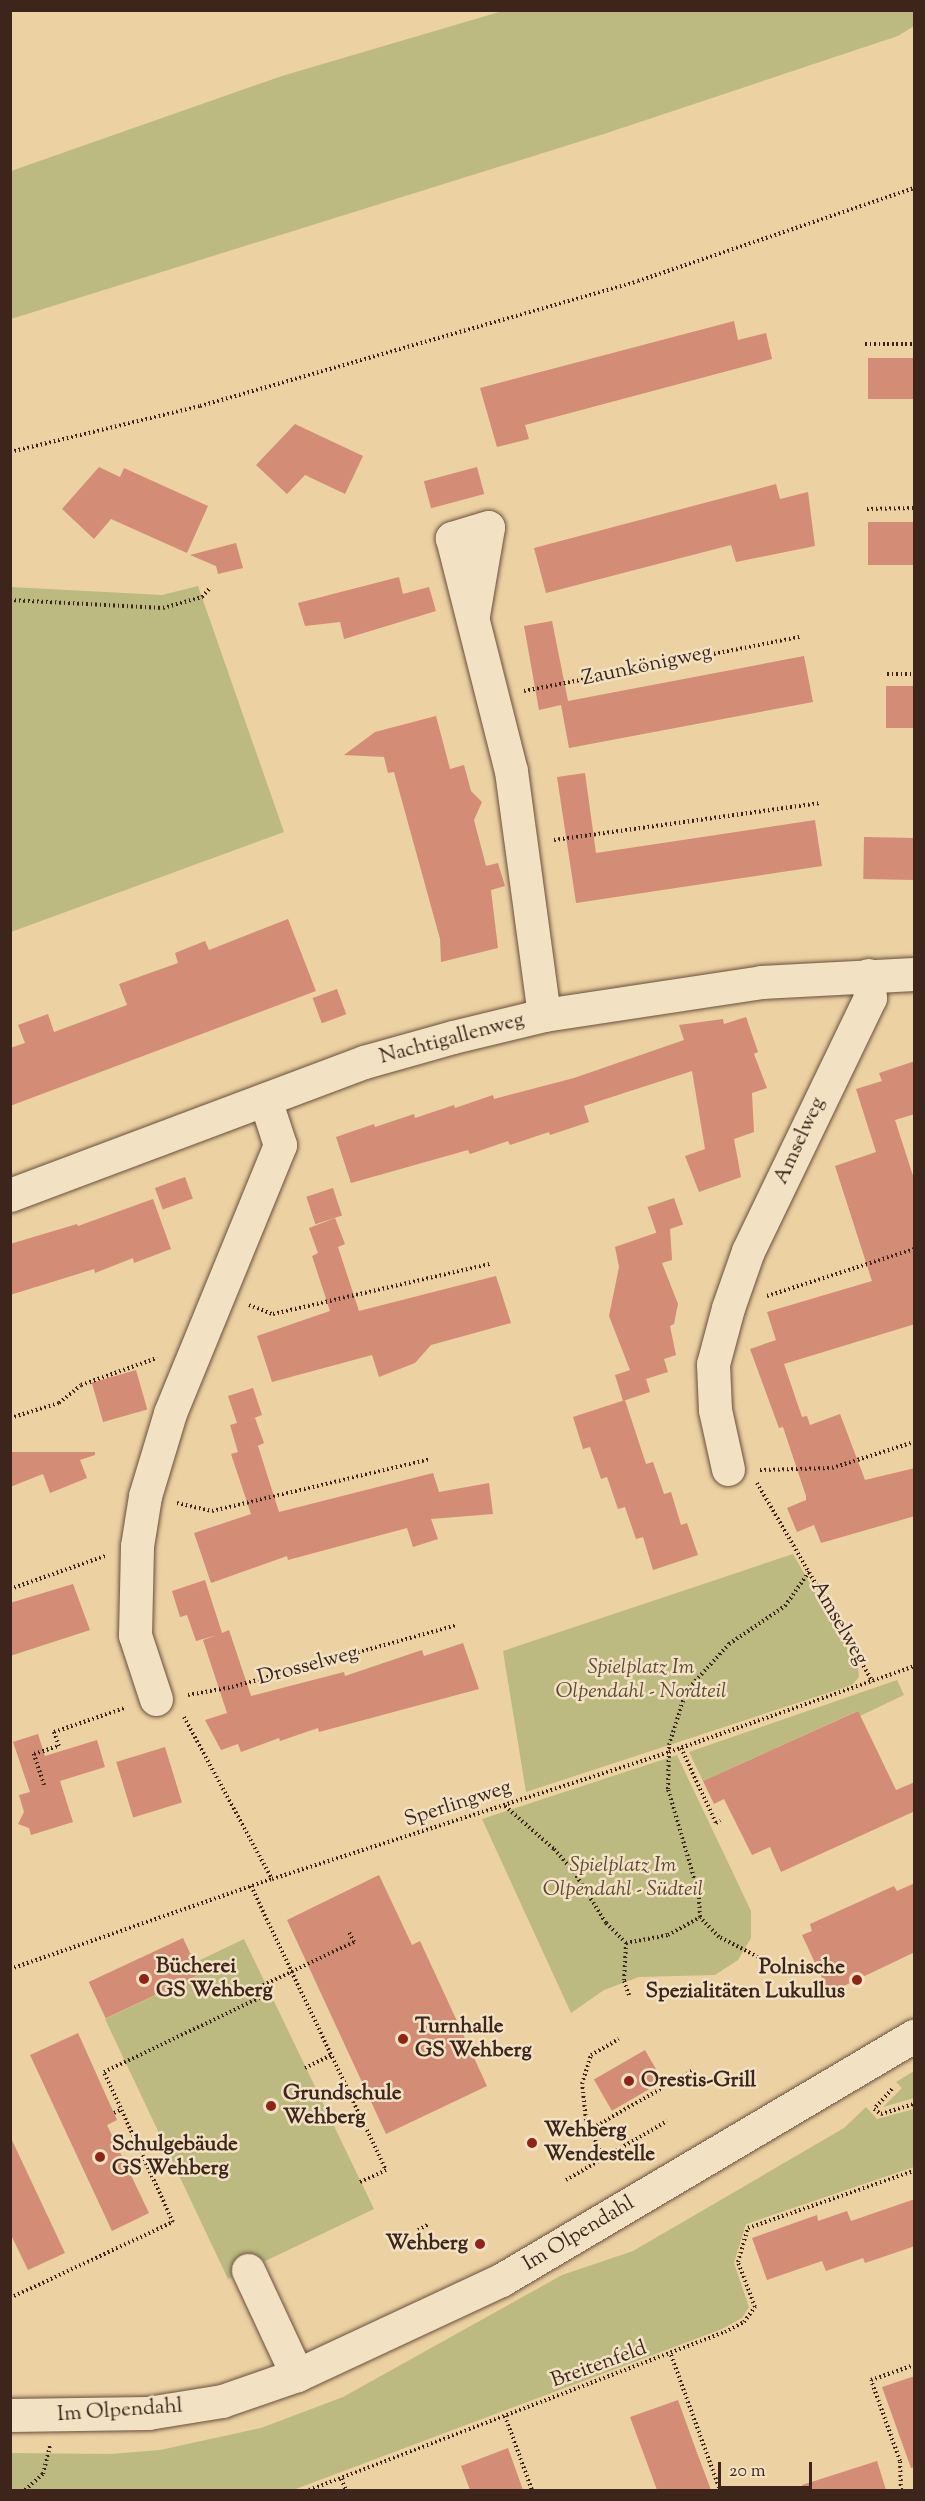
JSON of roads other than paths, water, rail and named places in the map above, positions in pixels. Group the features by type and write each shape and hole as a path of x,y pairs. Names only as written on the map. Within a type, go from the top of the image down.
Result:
{"street":[{"path":"473,615 494,696 523,844 544,1015"},
{"name":"Nachtigallenweg","path":"10,1196 364,1062 544,1015 761,982 915,974"},
{"name":"Amselweg","path":"728,1469 715,1410 713,1364 728,1308 748,1251 870,998 868,975"},
{"path":"156,1699 135,1635 137,1546 145,1496 197,1343 280,1145 265,1099"},
{"name":"Im Olpendahl","path":"10,2415 148,2413 201,2404 297,2375 501,2280 915,2036"},
{"path":"248,2270 297,2375"}],"place":[{"name":"Bücherei GS Wehberg","path":"144,1979"},
{"name":"Polnische Spezialitäten Lukullus","path":"857,1980"},
{"name":"Turnhalle GS Wehberg","path":"403,2039"},
{"name":"Orestis-Grill","path":"629,2081"},
{"name":"Grundschule Wehberg","path":"271,2106"},
{"name":"Wehberg Wendestelle","path":"532,2143"},
{"name":"Schulgebäude GS Wehberg","path":"100,2157"},
{"name":"Wehberg","path":"480,2244"}],"park label":[{"name":"Spielplatz Im Olpendahl - Nordteil","path":"641,1680"},
{"name":"Spielplatz Im Olpendahl - Südteil","path":"623,1878"}]}
